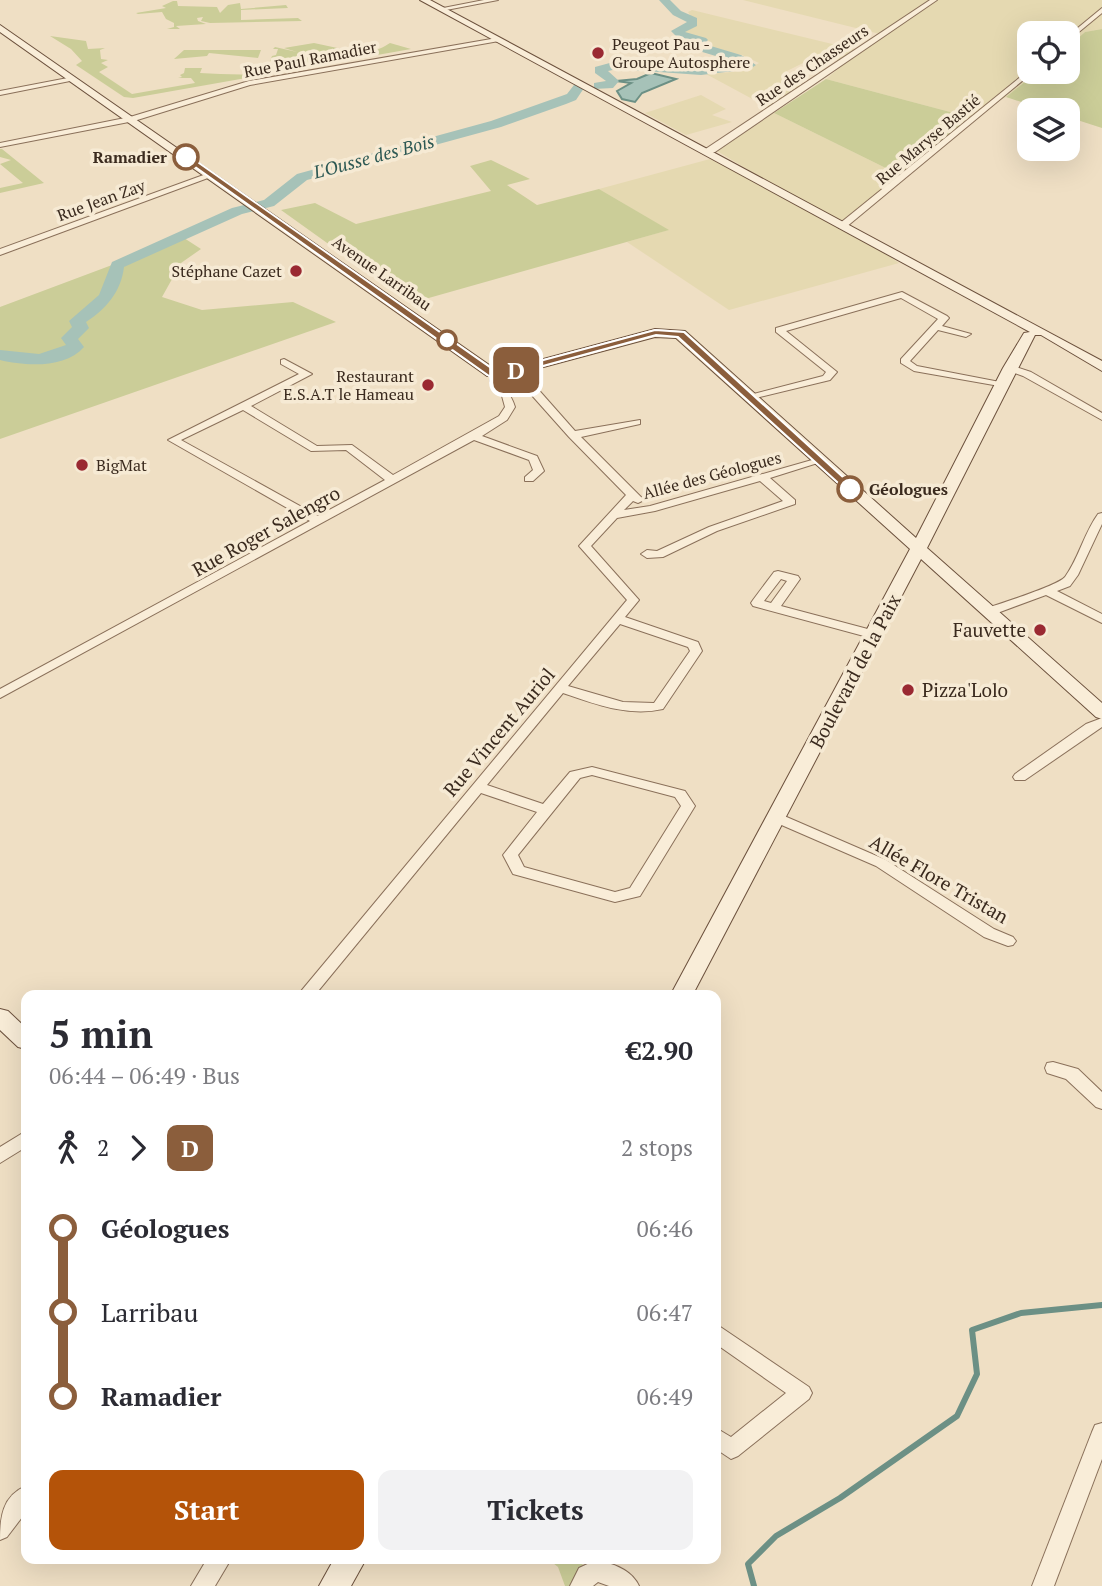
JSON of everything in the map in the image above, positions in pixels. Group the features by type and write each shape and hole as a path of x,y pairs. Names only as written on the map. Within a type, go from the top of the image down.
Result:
{"main road":[{"path":"424,0 842,226 1035,335 1102,367"},
{"name":"Avenue Larribau","path":"0,28 496,375"},
{"path":"496,375 655,333 680,334 747,397 1102,713"},
{"name":"Boulevard de la Paix","path":"684,990 775,817 876,635 1010,368 1035,335"},
{"path":"0,1017 21,1036"},
{"path":"334,1586 348,1564"}],"street":[{"path":"441,9 495,0"},
{"name":"Rue des Chasseurs","path":"705,152 712,150 934,0"},
{"path":"1080,29 1102,10"},
{"name":"Rue Paul Ramadier","path":"0,145 131,119 249,83 498,40"},
{"path":"0,93 73,79"},
{"name":"Rue Maryse Bastié","path":"842,226 1017,83"},
{"path":"0,134 10,142"},
{"name":"Rue Jean Zay","path":"0,252 212,175"},
{"path":"747,397 826,378 832,372 779,330 902,295 944,318 904,361 914,368 1001,385"},
{"path":"935,327 966,334"},
{"path":"284,362 307,374 173,440 320,521"},
{"path":"522,368 524,380 573,435 631,496 651,509"},
{"path":"1010,368 1027,374 1102,417"},
{"name":"Rue Roger Salengro","path":"0,694 475,437 503,418 510,407 508,396 495,381 496,375"},
{"path":"244,406 315,449 348,447 394,481"},
{"path":"573,435 636,422"},
{"path":"475,437 533,458 539,471 529,479"},
{"name":"Allée des Géologues","path":"613,515 651,509 819,461"},
{"path":"647,554 659,555 713,529 791,502 763,478"},
{"name":"Rue Vincent Auriol","path":"309,990 633,600 585,546 631,496"},
{"path":"988,612 1066,583 1075,573 1093,527 1102,516"},
{"path":"1048,591 1102,619"},
{"path":"774,608 876,635"},
{"path":"560,688 634,708 649,710 658,706 696,651 694,645 619,619"},
{"path":"1020,777 1102,722"},
{"path":"592,771 680,794 688,806 635,892 615,897 518,870 510,855 545,810 575,775 592,771"},
{"path":"479,787 545,810"},
{"name":"Allée Flore Tristan","path":"775,817 881,863 1007,942"},
{"path":"1053,1068 1072,1074 1102,1102"},
{"path":"0,1156 21,1141"},
{"path":"721,1336 802,1393 731,1449 721,1441"},
{"path":"1044,1586 1102,1432"},
{"path":"0,1530 21,1503"},
{"path":"202,1586 217,1564"},
{"path":"581,1586 587,1576 596,1571 609,1573 628,1586"}],"shaded area":[{"path":"743,0 1102,0 1102,29 1085,32 1080,36 1080,21 1017,21 1017,84 1022,84 1006,97 969,117 826,79 880,34"},
{"path":"692,10 857,50 840,61 819,55 787,71 790,73 784,78 802,86 769,108 706,74 745,71 759,63 742,55 711,48 709,41 685,34 683,30 696,24 688,12"},
{"path":"701,95 726,109 712,115 732,122 686,135 645,113"},
{"path":"774,113 902,176 841,224 899,263 729,310 627,242 668,230 599,189 710,159 828,218 717,151"}],"green space":[{"path":"177,1 178,6 217,7 220,13 228,5 240,3 241,9 286,5 288,8 241,10 241,20 298,18 302,21 210,23 201,21 203,17 197,18 198,21 206,24 167,29 174,27 174,23 166,19 162,12 136,13 166,8 162,6"},
{"path":"1102,29 1102,128 1080,121 1080,98 1017,98 1017,101 1006,97 1022,84 1080,84 1080,36 1085,32"},
{"path":"50,36 86,41 88,49 105,48 100,50 101,59 108,60 101,63 108,67 99,72 132,94 195,83 191,78 178,78 182,77 180,75 185,68 202,68 200,73 246,75 289,67 286,62 270,61 272,56 276,55 278,49 273,49 275,47 297,52 284,48 314,43 342,49 324,57 331,59 368,53 390,43 411,49 133,98 124,97 76,65 82,61 71,49"},
{"path":"184,50 261,50 258,58 209,53 207,56 174,59"},
{"path":"826,79 969,117 902,176 774,113"},
{"path":"0,149 44,183 0,193 0,188 23,183 0,164 11,160 0,157"},
{"path":"491,160 530,179 507,185 537,205 599,189 669,230 411,303 281,210 315,203 356,224 491,191 470,166"},
{"path":"184,238 201,249 181,263 162,297 202,310 293,302 336,322 0,439 0,307"},
{"path":"554,1564 583,1564 569,1586 565,1586"}],"water":[{"path":"651,73 676,79 642,93 635,102 622,99 617,91 631,83 616,81 637,79"}],"waterway":[{"name":"L'Ousse des Bois","path":"598,86 609,85 613,81 599,70 617,65 701,71 750,65 737,58 703,48 697,45 702,40 680,34 677,31 693,24 693,20 677,13 664,0"},
{"name":"L'Ousse des Bois","path":"0,355 39,360 58,356 76,347 69,338 81,328 77,321 105,298 113,284 117,265 237,211 269,203 302,177 496,124 572,97 578,88"},
{"path":"754,1586 748,1564 776,1536 840,1498 957,1416 977,1374 972,1330 1021,1313 1102,1305"}],"bus line":[{"name":"D","path":"186,157 496,375 655,333 680,334 704,359 850,489"}],"place":[{"name":"Peugeot Pau - Groupe Autosphere","path":"598,53"},
{"name":"Ramadier","path":"186,157"},
{"name":"Stéphane Cazet","path":"296,271"},
{"name":"Restaurant E.S.A.T le Hameau","path":"428,385"},
{"name":"BigMat","path":"82,465"},
{"name":"Géologues","path":"850,489"},
{"name":"Fauvette","path":"1040,630"},
{"name":"Pizza'Lolo","path":"908,690"}]}
